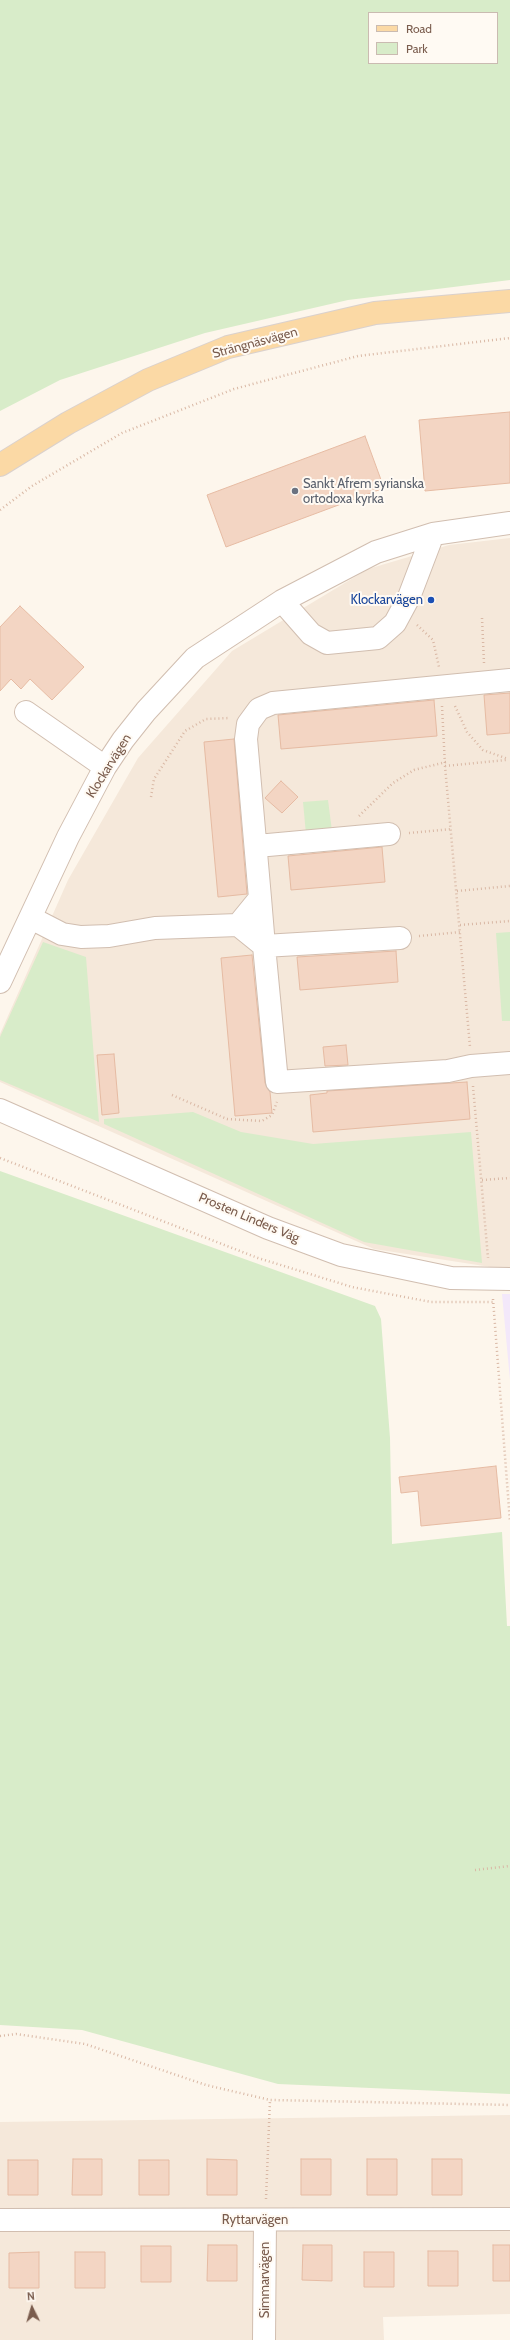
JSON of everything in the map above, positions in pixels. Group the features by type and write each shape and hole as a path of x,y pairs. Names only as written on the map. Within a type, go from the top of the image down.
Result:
{"main road":[{"name":"Strängnäsvägen","path":"0,465 68,423 148,380 228,347 375,313 510,301"}],"street":[{"name":"Klockarvägen","path":"0,982 68,837 106,767 123,740 146,711 195,658 282,601 376,552 433,534 510,523"},
{"path":"282,601 311,634 327,643 378,638 395,623 409,597 433,534"},
{"path":"510,680 273,702 259,709 252,716 248,724 246,739 257,846 264,946 277,1082 448,1071 471,1066 510,1063"},
{"path":"26,712 106,767"},
{"path":"257,846 389,834"},
{"path":"238,925 260,898"},
{"path":"31,918 62,934 81,937 109,936 155,928 238,925 264,946 400,938"},
{"name":"Prosten Linders Väg","path":"0,1110 268,1228 341,1255 451,1278 510,1279"},
{"name":"Ryttarvägen","path":"0,2220 510,2219"},
{"name":"Simmarvägen","path":"264,2340 265,2220"}],"path":[{"path":"0,510 32,486 122,434 234,389 358,356 510,338"},
{"path":"482,618 485,682"},
{"path":"440,686 451,698 467,732 483,750 509,759"},
{"path":"151,797 154,779 185,732 206,719 252,716"},
{"path":"445,766 509,759"},
{"path":"356,819 393,783 414,770 446,762"},
{"path":"389,834 452,829"},
{"path":"457,891 510,886"},
{"path":"460,925 510,921"},
{"path":"400,938 461,932"},
{"path":"172,1095 227,1119 262,1121 272,1116 278,1099 277,1082"},
{"path":"0,1158 258,1258 352,1287 431,1302 493,1302"},
{"path":"482,1180 510,1178"},
{"path":"475,1870 510,1866"},
{"path":"0,2036 16,2034 85,2044 206,2085 270,2100 510,2105"},
{"path":"265,2220 270,2100"}],"shaded area":[{"path":"510,538 510,1270 374,1249 0,1082 0,1034 68,880 138,758 232,651 368,569 449,545"},
{"path":"502,1294 510,1294 510,1380"},
{"path":"510,2115 510,2314 383,2317 384,2340 0,2340 0,2122"}],"green space":[{"path":"0,0 510,0 510,280 348,300 205,333 60,380 0,411"},
{"path":"328,800 332,831 306,834 303,802"},
{"path":"510,932 510,1021 502,1021 496,933"},
{"path":"43,942 86,957 99,1122 0,1080 0,1037"},
{"path":"193,1112 241,1132 313,1144 471,1132 482,1263 364,1242 104,1124 104,1119"},
{"path":"0,1171 375,1306 381,1319 390,1438 392,1544 502,1532 507,1626 510,1626 510,2094 278,2084 82,2030 0,2025"}],"building":[{"path":"510,412 510,483 425,491 419,420"},
{"name":"Sankt Afrem syrianska ortodoxa kyrka","path":"365,436 384,488 226,547 207,495"},
{"path":"20,606 84,667 52,700 30,679 21,689 11,679 0,691 0,627"},
{"path":"510,693 510,733 487,735 484,695"},
{"path":"434,700 437,736 281,749 278,715"},
{"path":"234,739 247,894 218,897 204,742"},
{"path":"281,781 298,797 282,813 265,798"},
{"path":"382,847 385,882 291,890 288,856"},
{"path":"396,951 398,982 300,990 297,957"},
{"path":"252,955 265,1083 270,1092 272,1113 235,1116 221,958"},
{"path":"346,1045 348,1065 325,1066 323,1047"},
{"path":"114,1054 119,1113 102,1115 97,1055"},
{"path":"467,1082 470,1119 313,1132 310,1095 327,1093 327,1091"},
{"path":"496,1466 501,1518 421,1526 418,1491 401,1493 399,1477"},
{"path":"73,2159 102,2159 102,2195 72,2195"},
{"path":"207,2159 237,2160 237,2195 207,2195"},
{"path":"301,2159 331,2159 331,2195 301,2195"},
{"path":"367,2159 397,2159 397,2195 367,2195"},
{"path":"432,2159 462,2159 462,2195 432,2195"},
{"path":"8,2160 38,2160 38,2195 8,2195"},
{"path":"139,2160 169,2160 169,2195 139,2195"},
{"path":"208,2245 237,2245 237,2281 207,2281"},
{"path":"303,2245 332,2245 332,2281 302,2280"},
{"path":"493,2245 510,2245 510,2281 493,2281"},
{"path":"141,2246 171,2246 171,2282 141,2282"},
{"path":"428,2251 458,2251 458,2286 428,2286"},
{"path":"39,2252 39,2288 9,2288 9,2253"},
{"path":"75,2252 105,2252 105,2288 75,2288"},
{"path":"364,2252 394,2252 394,2287 364,2287"}],"place":[{"name":"Sankt Afrem syrianska ortodoxa kyrka","path":"295,491"},
{"name":"Klockarvägen","path":"431,600"}]}
